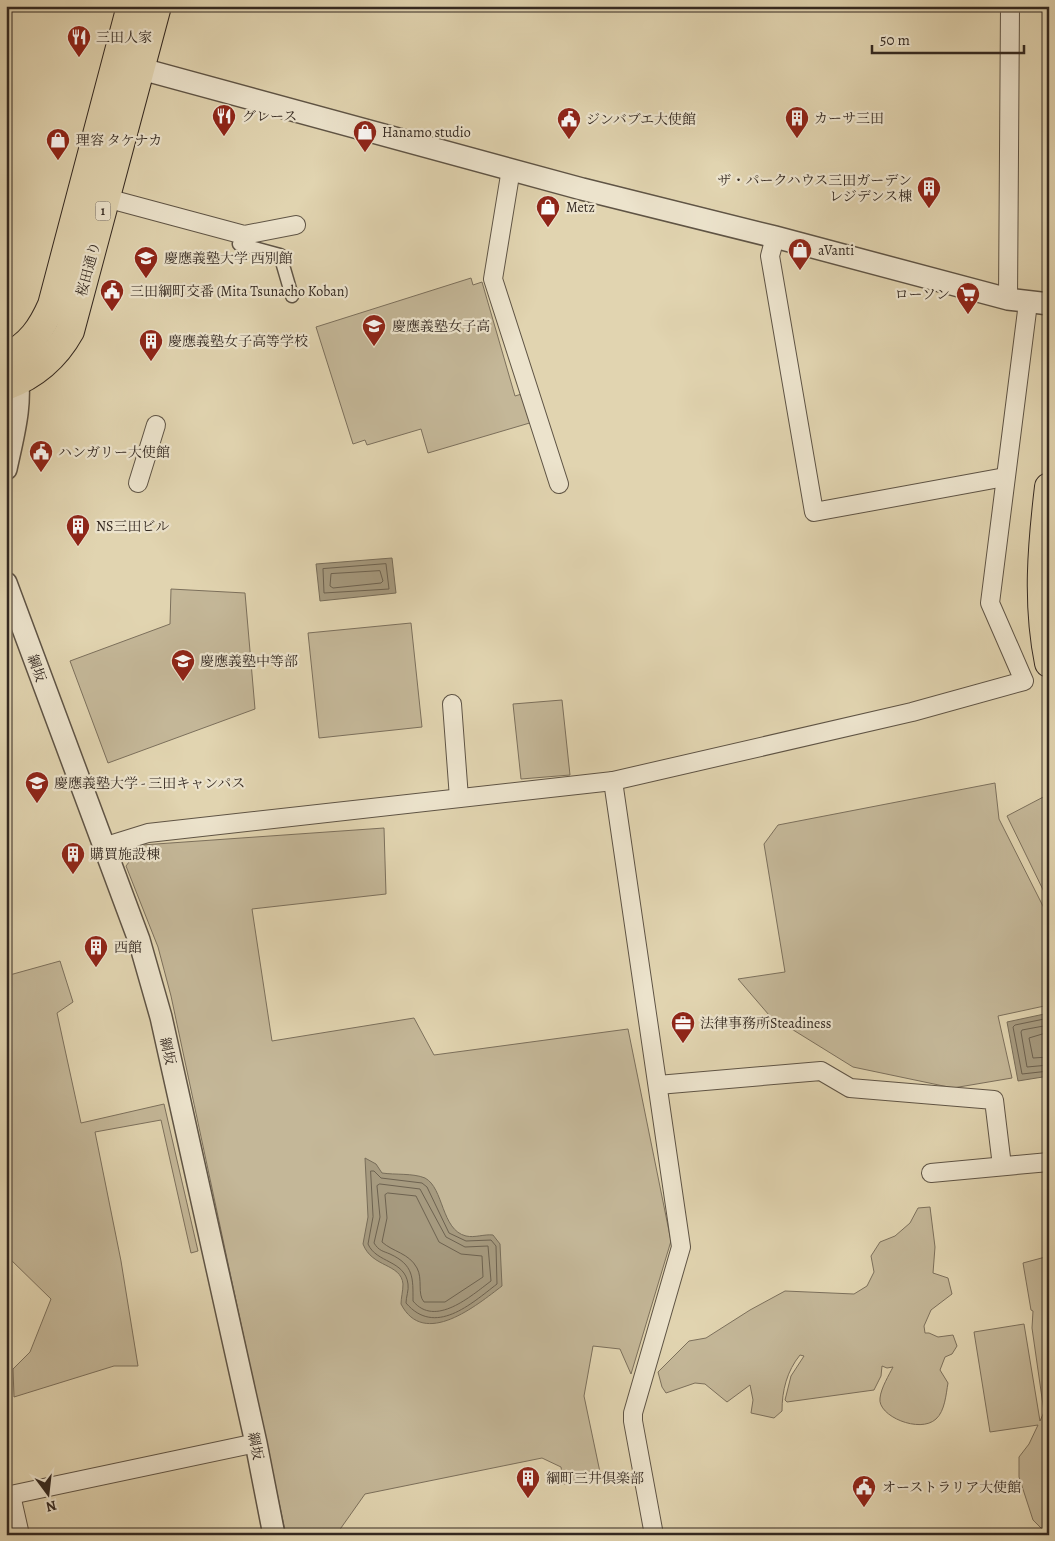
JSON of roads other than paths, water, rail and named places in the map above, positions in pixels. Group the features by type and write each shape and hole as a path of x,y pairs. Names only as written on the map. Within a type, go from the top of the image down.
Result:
{"highway":[{"name":"桜田通り","path":"13,384 51,359 70,331 106,198 129,65 131,6"},
{"name":"桜田通り","path":"10,355 38,332 52,305 129,65 157,6"},
{"path":"1049,487 1042,542 1041,580 1049,663"}],"street":[{"path":"103,847 148,833 613,782 912,712 1024,681 990,603 1028,302 1010,6"},
{"path":"129,65 582,190 1028,302"},
{"path":"511,169 493,279 559,484"},
{"path":"106,198 244,235 296,225"},
{"path":"775,237 770,256 814,512 1005,477"},
{"path":"239,244 280,255 292,296"},
{"path":"6,469 16,419 10,355"},
{"path":"138,483 156,425"},
{"name":"綱坂","path":"6,584 139,940 161,1017 256,1443 274,1535"},
{"path":"452,704 459,798"},
{"path":"613,782 681,1247 633,1413 654,1535"},
{"path":"658,1085 821,1071 850,1088 994,1100 1002,1166"},
{"path":"931,1173 1049,1162"},
{"path":"20,1535 8,1495 256,1443"}],"water":[{"path":"392,558 396,593 320,601 316,564"},
{"path":"1049,1013 1049,1076 1018,1081 1007,1022"},
{"path":"365,1158 376,1164 382,1173 425,1178 436,1190 447,1218 458,1232 466,1236 493,1235 500,1244 502,1286 479,1303 451,1319 436,1323 423,1323 411,1317 401,1304 403,1284 401,1277 392,1268 379,1262 367,1252 363,1244 368,1217"}],"place":[{"name":"三田人家","path":"79,58"},
{"name":"グレース","path":"224,137"},
{"name":"カーサ三田","path":"797,139"},
{"name":"ジンバブエ大使館","path":"569,140"},
{"name":"Hanamo studio","path":"365,153"},
{"name":"理容 タケナカ","path":"58,161"},
{"name":"ザ・パークハウス三田ガーデン レジデンス棟","path":"929,209"},
{"name":"Metz","path":"548,228"},
{"name":"aVanti","path":"800,271"},
{"name":"慶應義塾大学 西別館","path":"146,279"},
{"name":"三田綱町交番 (Mita Tsunacho Koban)","path":"112,312"},
{"name":"ローソン","path":"968,315"},
{"name":"慶應義塾女子高","path":"374,347"},
{"name":"慶應義塾女子高等学校","path":"151,362"},
{"name":"ハンガリー大使館","path":"41,473"},
{"name":"NS三田ビル","path":"78,547"},
{"name":"慶應義塾中等部","path":"183,682"},
{"name":"慶應義塾大学 - 三田キャンパス","path":"37,804"},
{"name":"購買施設棟","path":"73,875"},
{"name":"西館","path":"96,968"},
{"name":"法律事務所Steadiness","path":"683,1044"},
{"name":"綱町三井倶楽部","path":"528,1499"},
{"name":"オーストラリア大使館","path":"864,1508"}]}
